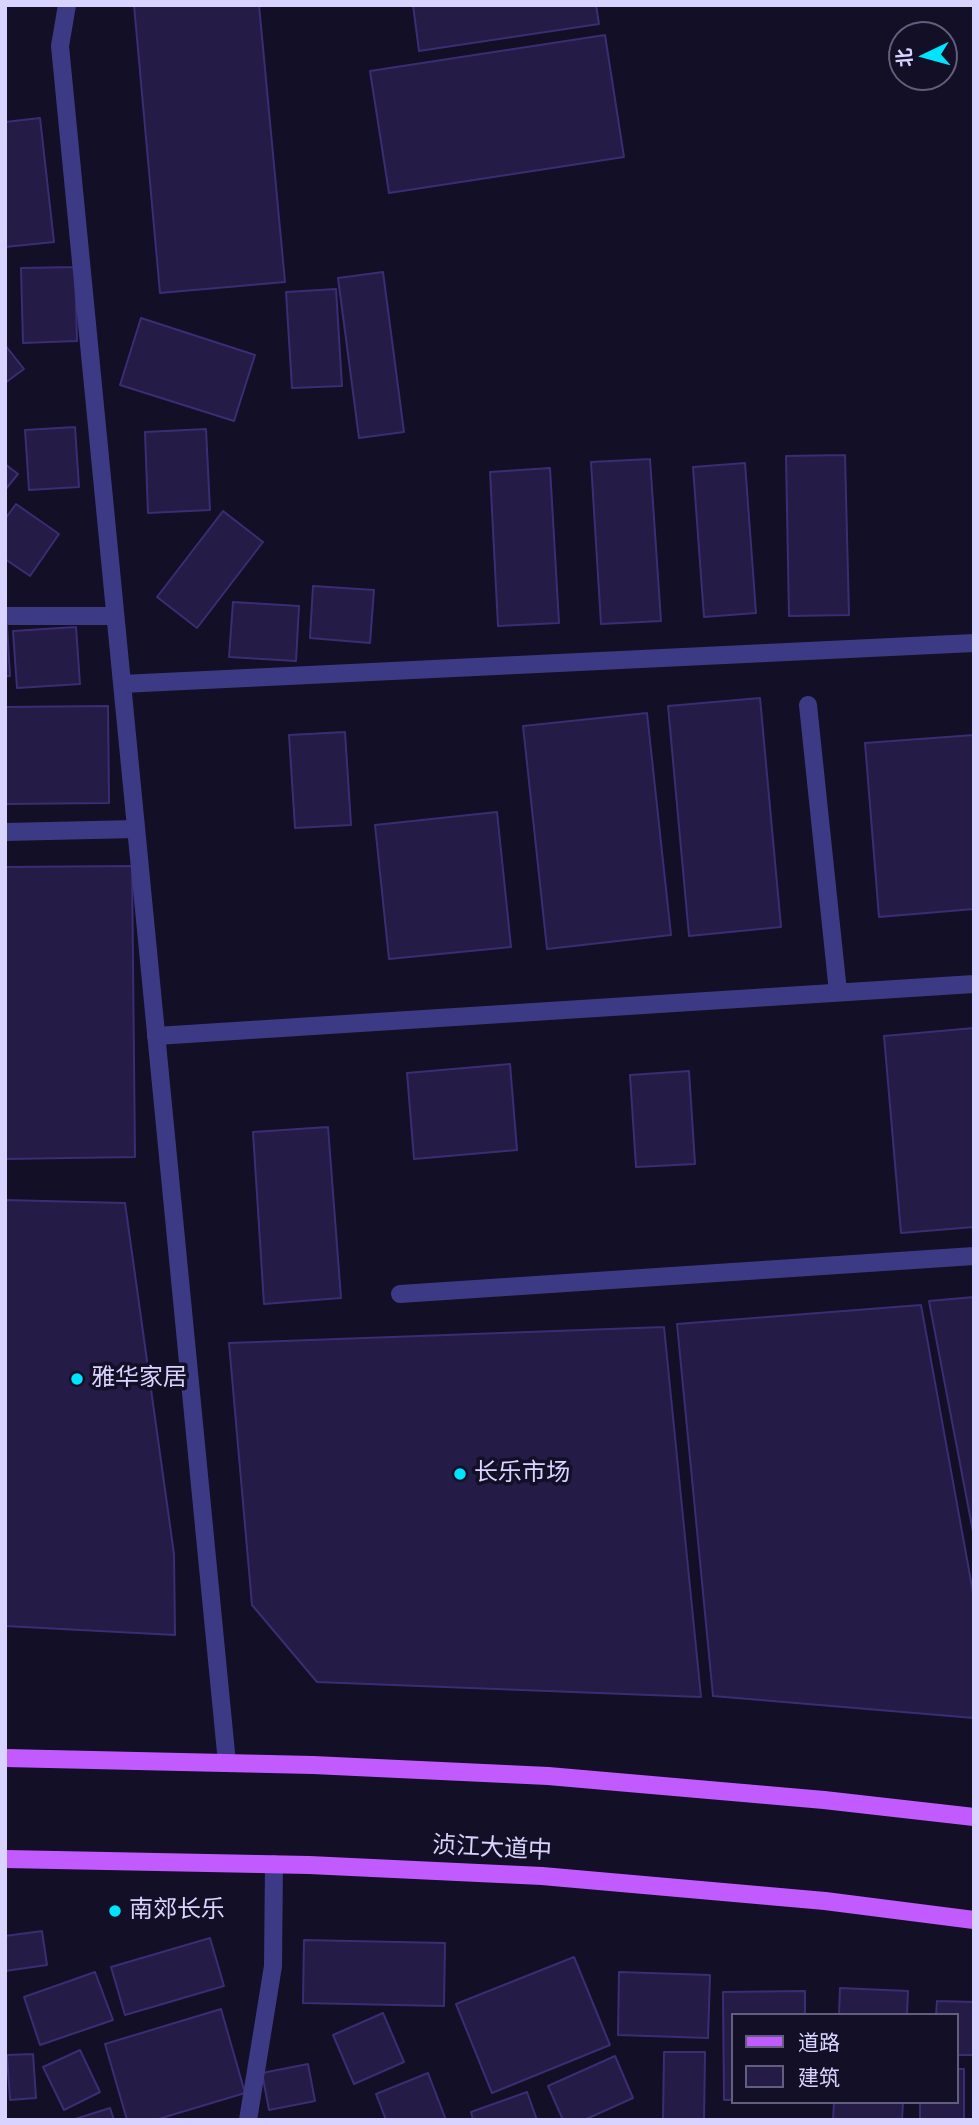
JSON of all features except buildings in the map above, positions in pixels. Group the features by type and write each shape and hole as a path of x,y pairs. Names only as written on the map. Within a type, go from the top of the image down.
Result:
{"main road":[{"path":"5,1758 227,1763 548,1776 824,1800 974,1817"},
{"name":"浈江大道中","path":"5,1858 274,1864 542,1876 825,1901 974,1920"}],"street":[{"path":"67,5 60,46 227,1763"},
{"path":"6,614 115,616"},
{"path":"122,684 974,643"},
{"path":"808,705 838,992"},
{"path":"5,832 136,829"},
{"path":"156,1036 974,984"},
{"path":"400,1294 974,1256"},
{"path":"248,2120 273,1966 274,1864"}],"place":[{"name":"雅华家居","path":"77,1379"},
{"name":"长乐市场","path":"460,1474"},
{"name":"南郊长乐","path":"115,1911"}]}
